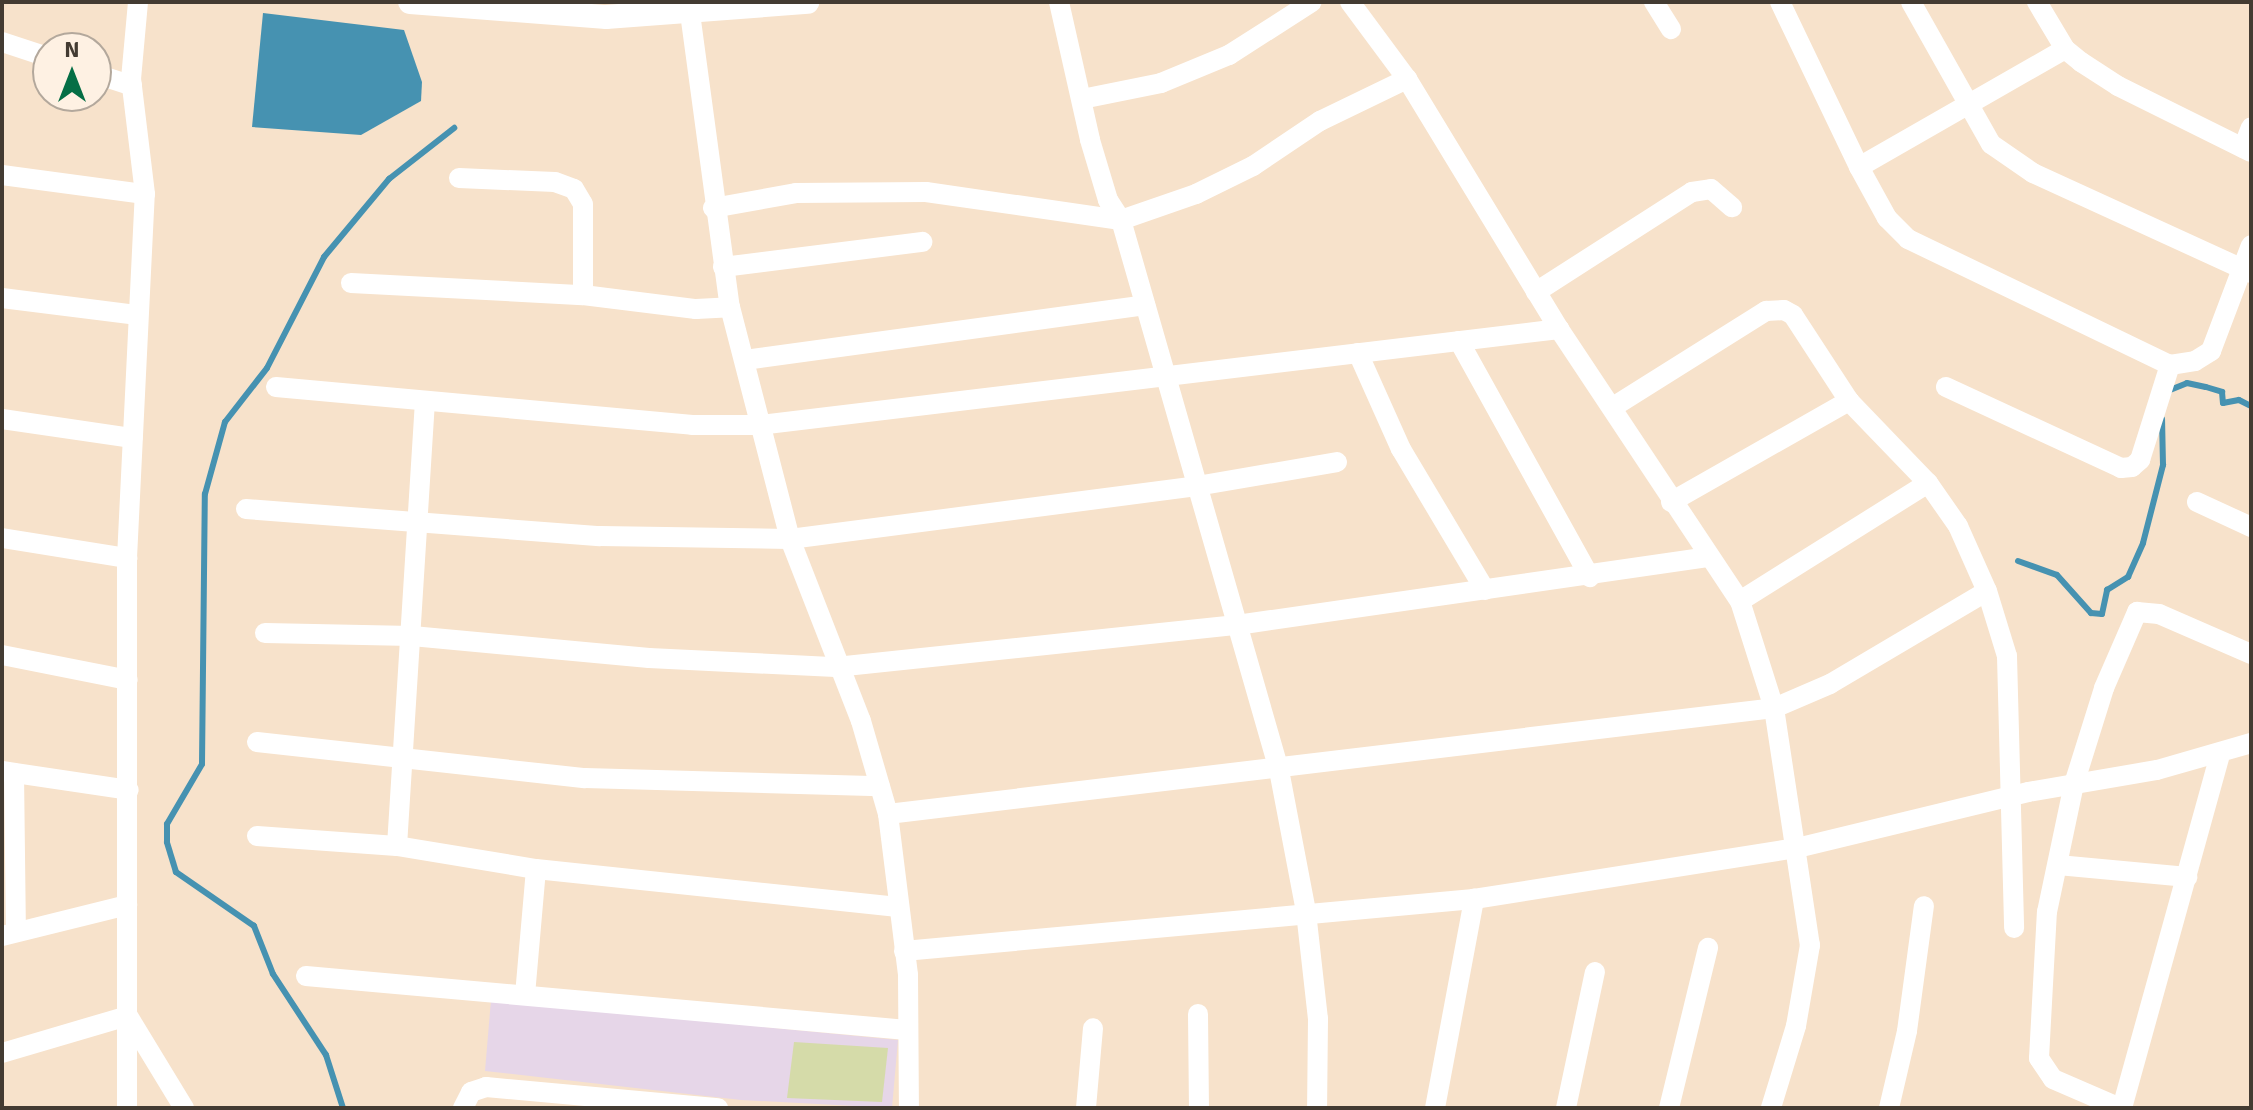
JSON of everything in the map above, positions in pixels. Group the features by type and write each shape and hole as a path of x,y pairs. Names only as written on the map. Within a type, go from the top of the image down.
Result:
{"street":[{"path":"127,1108 127,558 136,315 145,194 132,86 138,2"},
{"path":"410,2 564,16 690,13 807,2"},
{"path":"1059,2 1090,140 1108,200 1121,220 1279,770 1306,912 1318,1019 1317,1108"},
{"path":"1082,99 1161,83 1229,55 1312,2"},
{"path":"1654,2 1671,29"},
{"path":"1780,2 1859,167 1887,218 1908,239 2170,365 2195,361 2211,351 2246,270 2251,245"},
{"path":"1911,2 1967,107 1991,144 2033,173 2246,270"},
{"path":"2037,2 2065,49 2118,86 2247,150 2251,127"},
{"path":"1355,9 1407,79 1559,329 1613,407 1671,502 1740,601 1774,708 1810,945 1796,1026 1771,1108"},
{"path":"690,13 713,204 730,307 790,539 836,667 861,721 888,814 904,951 909,1108"},
{"path":"2,42 32,52"},
{"path":"1859,167 2065,49"},
{"path":"112,79 132,86"},
{"path":"713,204 796,193 926,192 1121,220 1196,194 1253,166 1320,121 1407,79"},
{"path":"2,175 145,194"},
{"path":"459,178 555,182 574,189 583,204 583,295"},
{"path":"1536,292 1692,192 1720,192 1732,207"},
{"path":"723,267 922,242"},
{"path":"351,283 583,295 696,309 730,307"},
{"path":"2,298 136,315"},
{"path":"745,360 1145,305"},
{"path":"1613,407 1774,310 1793,315 1849,401 1928,483 1958,526 1987,591 2007,656 2012,709 2007,798 2014,928"},
{"path":"276,387 692,425 760,425 1559,329"},
{"path":"1459,341 1590,577"},
{"path":"1358,353 1401,449 1485,590"},
{"path":"1946,387 2121,468 2132,467 2140,460 2170,365"},
{"path":"1671,502 1849,401"},
{"path":"397,846 425,403"},
{"path":"2,419 133,438"},
{"path":"246,509 418,525 600,536 790,539 1197,486 1337,462"},
{"path":"1740,601 1928,483"},
{"path":"2197,502 2251,527"},
{"path":"2,538 127,558"},
{"path":"265,633 412,636 649,658 836,667 1237,625 1590,577 1709,557"},
{"path":"888,814 980,800 1279,770 1774,708 1830,684 1987,591"},
{"path":"2220,755 2121,1108 2053,1079 2039,1058 2047,912 2058,865 2067,785 2137,612 2159,614 2251,654"},
{"path":"2,655 128,680"},
{"path":"257,742 585,778 880,786"},
{"path":"904,951 1474,899 1797,848 2028,792 2220,755 2251,743"},
{"path":"127,905 9,934 8,772 129,790"},
{"path":"257,836 397,846 536,869 898,907"},
{"path":"2058,865 2187,877"},
{"path":"525,995 536,869"},
{"path":"1435,1108 1474,899"},
{"path":"1889,1108 1907,1031 1924,906"},
{"path":"1669,1108 1708,948"},
{"path":"1566,1108 1595,972"},
{"path":"306,976 907,1030"},
{"path":"1198,1014 1199,1108"},
{"path":"2,1053 128,1016"},
{"path":"128,1016 184,1108"},
{"path":"1086,1108 1093,1028"},
{"path":"463,1108 471,1092 486,1087 587,1103 718,1108"}],"shaded area":[{"path":"491,1000 898,1040 892,1108 741,1100 485,1071"}],"green space":[{"path":"794,1042 888,1048 882,1102 787,1098"}],"water":[{"path":"263,13 404,30 422,82 421,101 361,135 252,127"}],"waterway":[{"path":"343,1108 326,1055 273,974 254,926 176,872 167,842 167,824 202,764 205,494 225,422 267,368 324,257 389,179 454,128"},
{"path":"2170,390 2187,383 2222,392 2223,403 2239,400 2251,406"},
{"path":"2018,561 2057,575 2091,613 2102,614 2107,590 2128,577 2143,543 2163,465 2162,419"}]}
